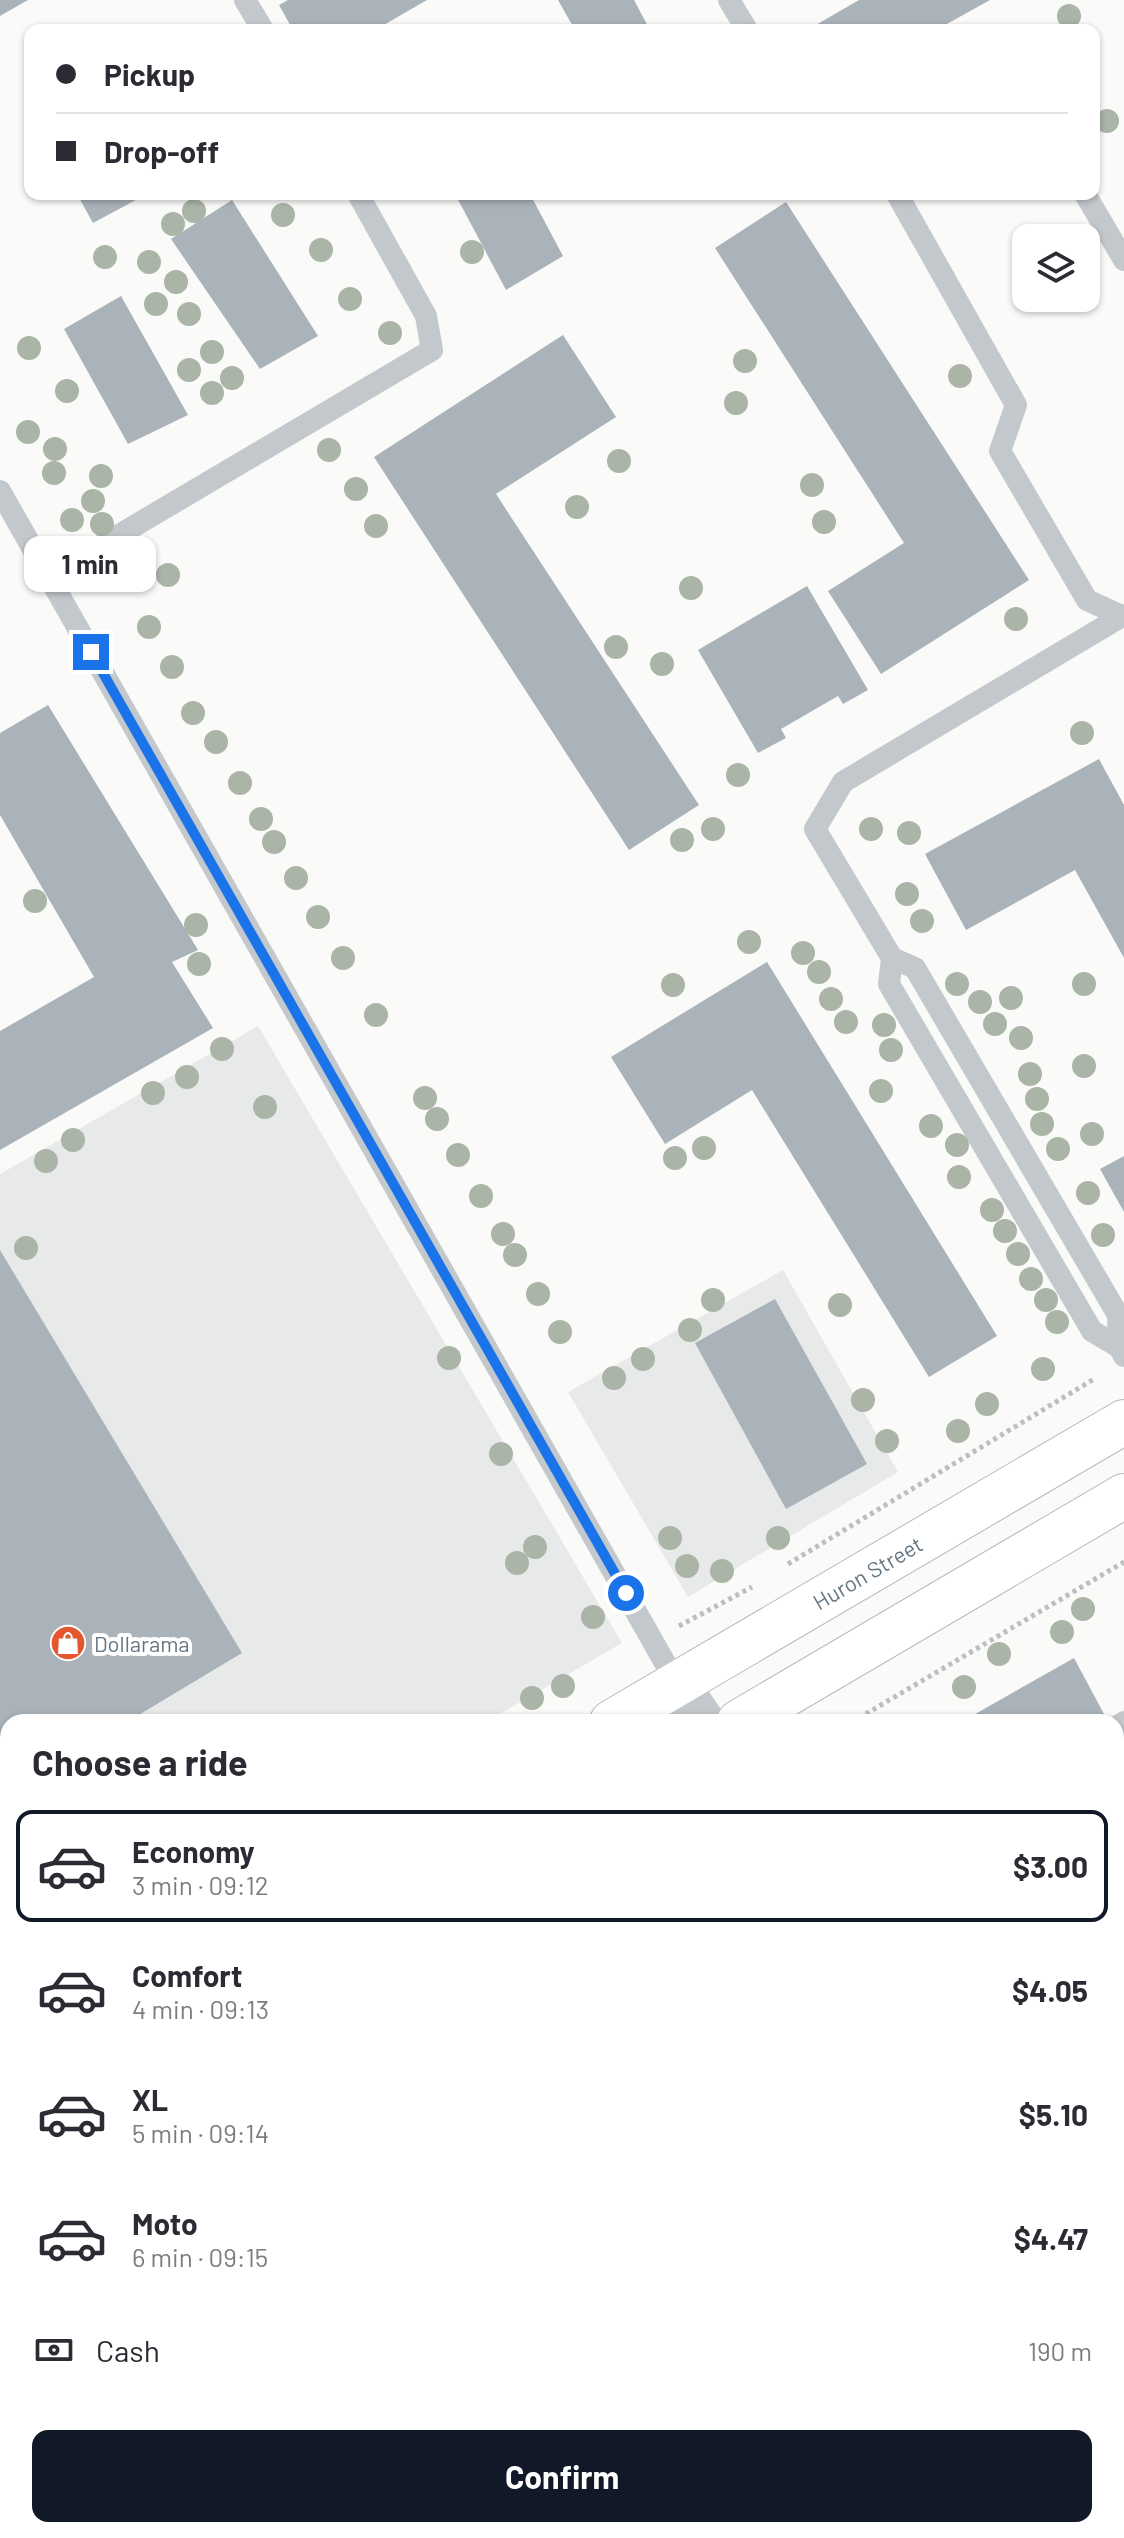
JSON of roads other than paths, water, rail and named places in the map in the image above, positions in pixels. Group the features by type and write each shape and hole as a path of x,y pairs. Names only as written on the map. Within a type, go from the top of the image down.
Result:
{"main road":[{"name":"Huron Street","path":"626,1714 1124,1422"},
{"path":"753,1714 1124,1496"}],"street":[{"path":"677,1684 698,1714"}],"lane":[{"path":"245,0 259,24"},
{"path":"729,0 743,24"},
{"path":"48,577 432,350 426,316 361,200"},
{"path":"900,200 1016,405 1000,451 1087,600 1124,616"},
{"path":"1089,200 1124,260"},
{"path":"0,491 677,1684"},
{"path":"1121,1352 1118,1315 915,968 892,958 815,829 843,782 1124,616"},
{"path":"892,958 889,984 904,1011 1092,1331 1121,1352"}],"place":[{"name":"Dollarama","path":"68,1643"}]}
